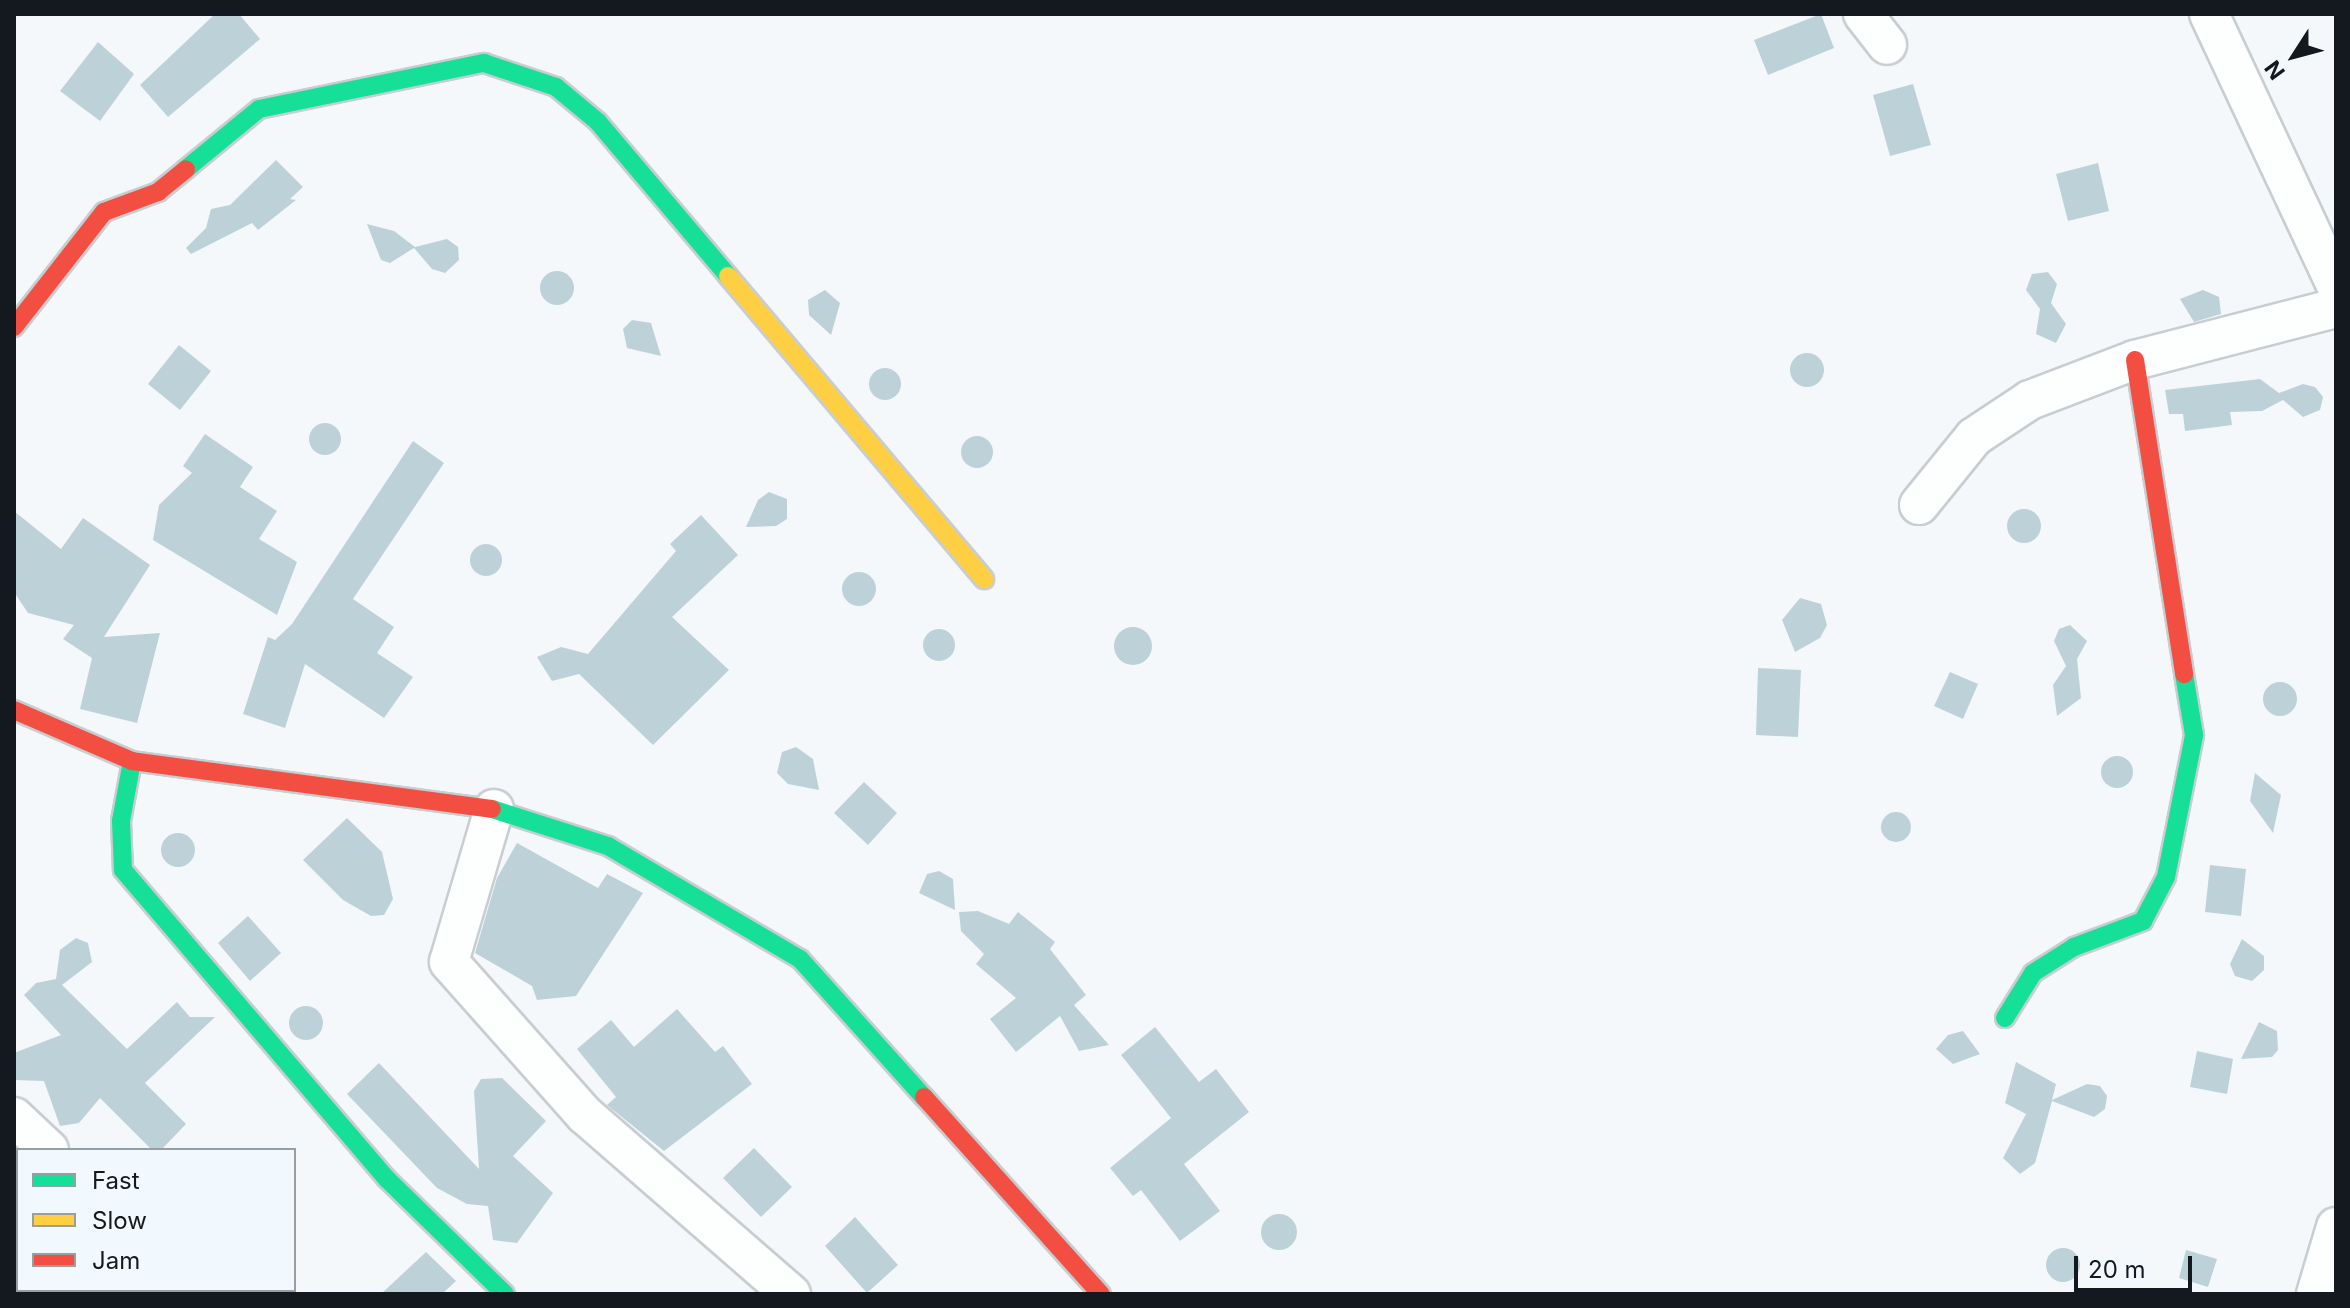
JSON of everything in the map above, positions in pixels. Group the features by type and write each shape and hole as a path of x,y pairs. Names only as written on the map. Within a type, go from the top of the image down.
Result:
{"street":[{"path":"1863,14 1887,45"},
{"path":"2209,14 2336,285"},
{"path":"14,327 104,212 158,192 259,109 448,68 484,63 525,72 556,87 598,122 984,579"},
{"path":"1919,505 1974,437 2030,400 2135,360 2336,308"},
{"path":"2005,1018 2033,973 2074,947 2143,921 2166,877 2194,735 2135,360"},
{"path":"14,710 132,761 255,782 494,809 608,846 800,959 1101,1294"},
{"path":"132,761 121,821 123,870 387,1179 505,1294"},
{"path":"494,809 449,962 585,1115 791,1294"},
{"path":"2316,1294 2336,1227"}],"building":[{"path":"215,14 239,14 260,39 168,117 140,85"},
{"path":"1821,14 1834,48 1768,75 1754,40"},
{"path":"98,42 134,74 100,121 60,91"},
{"path":"1913,84 1931,145 1890,156 1873,95"},
{"path":"276,160 303,187 290,199 296,200 258,230 252,223 191,254 186,248 206,228 211,209 230,205"},
{"path":"2098,163 2109,211 2068,221 2056,174"},
{"path":"367,224 394,231 415,247 447,239 458,247 459,260 445,273 432,269 414,248 390,263 381,260"},
{"path":"557,271 569,276 574,288 569,300 557,305 545,300 540,288 545,276"},
{"path":"2048,272 2057,284 2051,303 2066,324 2056,343 2036,334 2040,309 2026,290 2032,274"},
{"path":"825,290 840,303 831,335 809,315 808,300"},
{"path":"2203,290 2219,297 2221,314 2194,322 2180,299"},
{"path":"632,320 651,323 661,356 627,348 623,329"},
{"path":"179,345 211,371 180,410 148,384"},
{"path":"1807,353 1819,358 1824,370 1819,382 1807,387 1795,382 1790,370 1795,358"},
{"path":"885,368 896,373 901,384 896,395 885,400 874,395 869,384 874,373"},
{"path":"2260,379 2279,393 2303,384 2315,387 2323,397 2320,410 2303,417 2283,400 2262,411 2230,412 2232,425 2185,431 2183,414 2169,414 2165,390"},
{"path":"325,423 336,428 341,439 336,450 325,455 314,450 309,439 314,428"},
{"path":"205,434 253,467 240,487 277,511 259,539 297,562 277,615 153,540 159,505 192,473 183,466"},
{"path":"977,436 988,441 993,452 988,463 977,468 966,463 961,452 966,441"},
{"path":"413,441 444,463 353,599 394,627 377,653 413,677 384,718 305,664 285,728 243,714 268,637 275,640 292,624"},
{"path":"769,492 787,499 787,519 776,526 746,527 758,500"},
{"path":"2024,509 2036,514 2041,526 2036,538 2024,543 2012,538 2007,526 2012,514"},
{"path":"14,511 61,549 83,518 150,565 104,637 160,633 137,723 80,709 92,658 63,639 74,625 28,613 14,592"},
{"path":"701,515 738,555 672,617 729,670 653,745 579,674 552,681 537,657 561,647 588,654 676,551 670,544"},
{"path":"486,544 498,548 502,560 498,572 486,576 474,572 470,560 474,548"},
{"path":"859,572 871,577 876,589 871,601 859,606 847,601 842,589 847,577"},
{"path":"1800,598 1821,604 1827,625 1820,638 1795,652 1782,620"},
{"path":"2070,625 2087,641 2077,659 2081,698 2057,716 2053,685 2066,666 2054,641 2059,629"},
{"path":"1133,627 1147,632 1152,646 1147,660 1133,665 1119,660 1114,646 1119,632"},
{"path":"939,629 950,634 955,645 950,656 939,661 928,656 923,645 928,634"},
{"path":"1758,668 1801,670 1798,737 1756,735"},
{"path":"1950,672 1978,684 1963,719 1934,706"},
{"path":"2280,682 2292,687 2297,699 2292,711 2280,716 2268,711 2263,699 2268,687"},
{"path":"796,747 813,759 819,790 788,784 777,773 782,752"},
{"path":"2117,756 2129,760 2133,772 2129,784 2117,788 2105,784 2101,772 2105,760"},
{"path":"2255,773 2281,795 2273,833 2250,801"},
{"path":"864,782 897,813 868,845 834,813"},
{"path":"1896,812 1907,816 1911,827 1907,838 1896,842 1885,838 1881,827 1885,816"},
{"path":"347,818 382,852 393,899 384,915 371,916 343,900 303,860"},
{"path":"178,833 190,838 195,850 190,862 178,867 166,862 161,850 166,838"},
{"path":"517,843 598,888 607,874 643,893 576,996 537,1000 532,986 475,953 497,878"},
{"path":"2210,865 2246,869 2241,916 2205,912"},
{"path":"939,871 953,879 955,910 919,893 927,874"},
{"path":"978,911 1009,924 1018,912 1055,942 1050,949 1086,995 1074,1005 1109,1045 1079,1051 1060,1016 1016,1052 990,1019 1016,998 976,964 984,954 961,931 959,912"},
{"path":"248,916 281,953 250,981 218,943"},
{"path":"76,938 88,943 92,962 62,985 127,1049 177,1002 190,1017 215,1017 145,1083 186,1124 163,1148 150,1148 100,1098 79,1123 60,1126 44,1081 14,1080 14,1053 61,1035 24,995 36,983 56,979 60,950"},
{"path":"2242,939 2264,956 2264,970 2252,981 2235,976 2230,964"},
{"path":"306,1006 318,1011 323,1023 318,1035 306,1040 294,1035 289,1023 294,1011"},
{"path":"677,1009 715,1052 723,1046 752,1084 664,1151 607,1105 616,1097 577,1049 611,1020 634,1047"},
{"path":"2259,1022 2277,1031 2278,1050 2272,1057 2241,1059"},
{"path":"1155,1027 1199,1082 1216,1069 1249,1112 1184,1164 1220,1211 1180,1241 1141,1190 1133,1196 1110,1168 1171,1118 1121,1055"},
{"path":"1963,1031 1980,1054 1953,1064 1936,1049 1948,1035"},
{"path":"2197,1051 2233,1059 2227,1094 2190,1087"},
{"path":"2016,1062 2056,1084 2052,1100 2087,1084 2100,1086 2107,1096 2105,1109 2094,1117 2052,1101 2035,1163 2020,1174 2003,1158 2026,1114 2005,1103"},
{"path":"379,1063 479,1169 474,1091 481,1079 502,1078 546,1121 513,1156 553,1193 517,1243 493,1240 488,1206 467,1204 437,1188 347,1094"},
{"path":"754,1148 792,1187 761,1217 723,1178"},
{"path":"1279,1214 1292,1219 1297,1232 1292,1245 1279,1250 1266,1245 1261,1232 1266,1219"},
{"path":"855,1217 898,1265 867,1293 825,1246"},
{"path":"2063,1248 2075,1253 2080,1265 2075,1277 2063,1282 2051,1277 2046,1265 2051,1253"},
{"path":"2186,1250 2217,1259 2208,1287 2179,1278"},
{"path":"426,1252 456,1281 442,1294 381,1294"}],"traffic: fast":[{"path":"186,169 259,109 484,63 556,87 598,122 728,276"},
{"path":"2005,1018 2033,973 2074,947 2143,921 2166,877 2194,735 2184,674"},
{"path":"132,761 121,821 123,870 387,1179 505,1294"},
{"path":"492,809 608,846 800,959 924,1097"}],"traffic: slow":[{"path":"728,276 984,579"}],"traffic: jam":[{"path":"14,327 104,212 158,192 186,169"},
{"path":"2135,360 2184,674"},
{"path":"14,710 132,761 492,809"},
{"path":"924,1097 1101,1294"}]}
